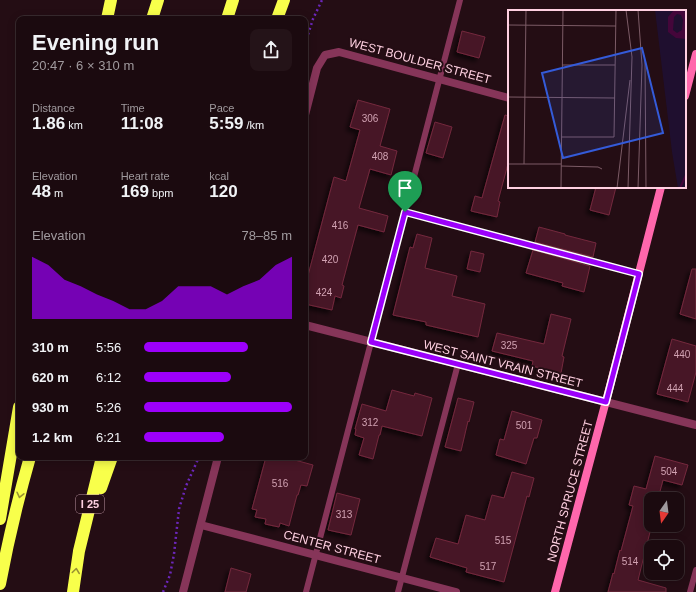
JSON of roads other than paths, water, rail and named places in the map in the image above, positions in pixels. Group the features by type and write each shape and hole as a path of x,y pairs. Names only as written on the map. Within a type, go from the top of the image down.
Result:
{"highway":[{"path":"108,16 111,0"},
{"path":"153,16 158,0"},
{"path":"228,16 232,0"},
{"path":"278,16 284,0"},
{"path":"0,519 16,425"},
{"path":"0,584 10,535 29,460"},
{"name":"I 25","path":"72,592 79,551 101,460"},
{"path":"79,551 111,460"}],"street":[{"name":"WEST BOULDER STREET","path":"308,103 317,68 325,55 339,52 508,98"},
{"path":"686,92 696,54"},
{"name":"NORTH SPRUCE STREET","path":"555,592 606,402 661,188"},
{"name":"WEST SAINT VRAIN STREET","path":"308,326 696,426"},
{"path":"183,592 217,460"},
{"name":"CENTER STREET","path":"201,525 456,592"}],"lane":[{"path":"306,592 460,0"},
{"path":"405,212 639,274"},
{"path":"398,592 458,364"},
{"path":"690,592 696,570"}]}
